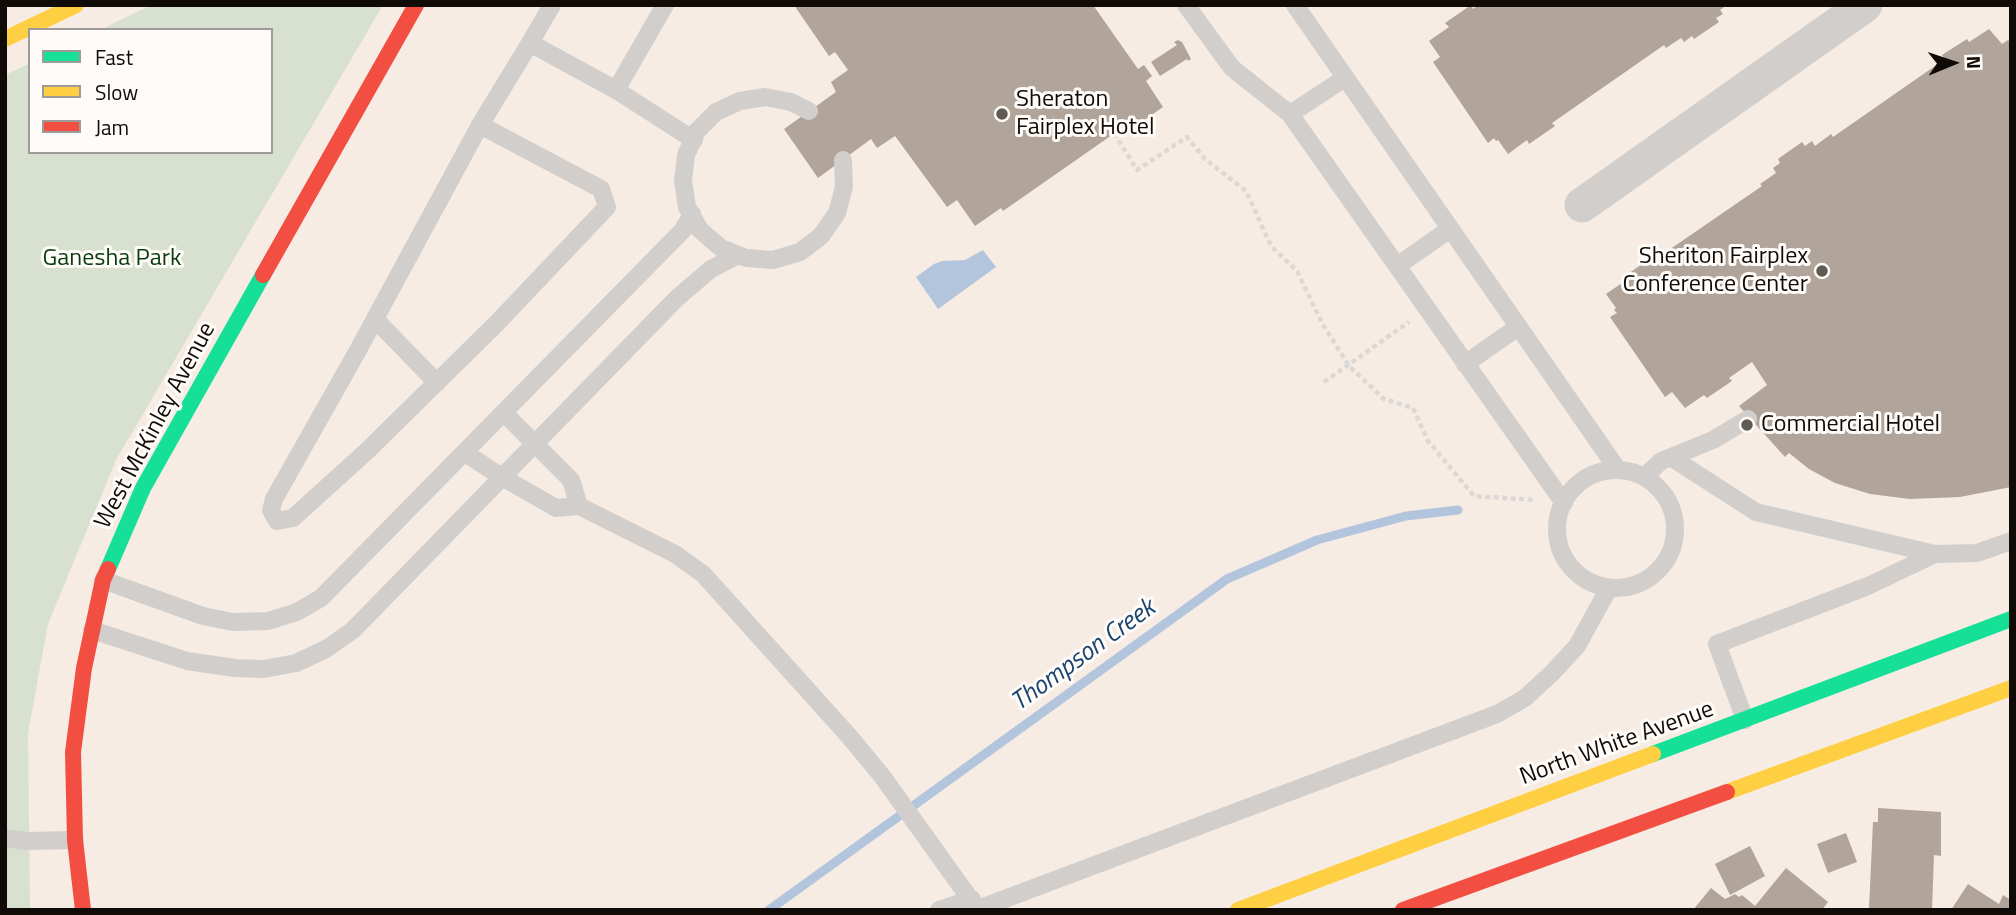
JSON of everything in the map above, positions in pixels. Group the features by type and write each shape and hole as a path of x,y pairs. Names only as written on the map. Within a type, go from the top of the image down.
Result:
{"main road":[{"path":"5,38 76,5"},
{"name":"West McKinley Avenue","path":"83,910 75,840 73,752 84,668 103,580 143,488 416,5"},
{"name":"North White Avenue","path":"1238,910 2011,619"},
{"path":"1403,910 2011,688"}],"street":[{"path":"1582,205 1865,5"}],"lane":[{"path":"480,125 600,189 607,207 437,383 368,450 293,518 277,521 271,510 274,499 480,125 552,5"},
{"path":"616,90 665,5"},
{"path":"1186,5 1232,68 1290,114 1564,503"},
{"path":"1295,5 1618,470"},
{"path":"530,43 616,90 694,140"},
{"path":"1290,114 1345,78"},
{"path":"809,111 791,102 765,97 740,101 716,113 697,131 686,155 682,181 687,207 700,230 721,248 746,258 773,260 800,252 821,236 837,213 844,187 843,160"},
{"path":"103,580 204,616 233,622 268,621 297,612 321,598 336,586 683,230 692,214"},
{"path":"1397,266 1450,229"},
{"path":"92,629 187,661 245,668 264,669 296,663 326,649 353,630 677,298 711,269 738,255"},
{"path":"375,319 437,383"},
{"path":"1465,364 1518,327"},
{"path":"504,413 571,480 579,506"},
{"path":"1644,477 1661,461 1713,440 1748,419"},
{"path":"465,453 556,508 579,506 664,548 703,574 848,735 976,906"},
{"path":"1672,458 1756,512 1935,554 1977,553 2011,541"},
{"path":"1618,470 1644,477 1660,490 1671,507 1675,527 1672,547 1663,565 1648,579 1629,587 1609,588 1585,579 1566,561 1558,542 1558,522 1564,503 1573,489 1586,478 1601,472 1618,470"},
{"path":"1745,720 1717,644 1868,586 1935,554"},
{"path":"939,910 976,906 1497,714 1525,698 1577,646 1609,588"},
{"path":"5,838 26,841 75,840"}],"path":[{"path":"1114,134 1137,170 1187,137 1205,159 1246,191 1271,246 1297,271 1322,323 1349,366 1384,399 1413,408 1428,441 1474,496 1564,503"},
{"path":"1324,382 1427,309"}],"green space":[{"name":"Ganesha Park","path":"151,5 383,5 116,460 48,624 28,733 30,910 5,910 5,75 28,64 28,154 273,154 273,28 104,28"}],"water":[{"path":"983,250 996,267 938,309 916,277 934,264 965,260"}],"building":[{"name":"Sheraton Fairplex Hotel","path":"794,5 1093,5 1138,69 1144,65 1152,76 1146,81 1163,107 1136,126 1132,121 1003,211 1001,208 975,226 957,200 947,207 895,136 877,148 871,139 818,178 784,129 836,92 831,82 848,70 835,52 829,56"},
{"path":"1471,5 1473,9 1479,5 1727,5 1720,10 1723,14 1716,18 1719,22 1694,39 1692,36 1684,42 1681,38 1666,48 1664,45 1552,123 1555,126 1529,144 1527,140 1508,154 1498,140 1494,138 1488,143 1433,62 1440,57 1429,41 1449,27 1445,23"},
{"name":"Sheriton Fairplex Conference Center","path":"1989,29 2002,44 2008,40 2011,43 2011,487 1960,497 1910,499 1870,494 1835,483 1809,469 1789,453 1785,457 1739,406 1767,385 1752,362 1729,378 1732,381 1707,398 1704,395 1685,408 1672,392 1665,397 1610,317 1617,313 1606,294 1625,281 1622,278 1648,260 1650,263 1762,186 1760,184 1776,173 1773,168 1780,163 1778,159 1802,142 1805,146 1812,141 1815,146 1831,134 1833,137 1945,59 1942,55"},
{"path":"1174,42 1182,42 1191,59 1160,76 1151,62 1177,45"},
{"path":"1878,808 1941,812 1941,856 1934,855 1932,910 1869,909 1873,822 1878,822"},
{"path":"1846,833 1857,862 1828,873 1817,844"},
{"path":"1750,846 1765,876 1730,895 1715,864"},
{"path":"1786,868 1828,902 1822,910 1693,910 1711,888 1725,899 1735,894 1739,897 1742,895 1755,906"},
{"path":"1968,884 1999,904 2003,895 2011,900 2011,910 1951,910"}],"waterway":[{"name":"Thompson Creek","path":"769,910 1227,579 1317,540 1406,516 1458,510"}],"traffic: fast":[{"path":"108,569 143,488 263,275"},
{"path":"1653,754 2011,619"}],"traffic: slow":[{"path":"5,39 76,5"},
{"path":"1727,792 2011,688"},
{"path":"1238,910 1653,754"}],"traffic: jam":[{"path":"263,275 416,5"},
{"path":"83,910 75,840 73,752 84,668 103,580 108,569"},
{"path":"1403,910 1727,792"}],"place":[{"name":"Sheraton Fairplex Hotel","path":"1002,114"},
{"name":"Sheriton Fairplex Conference Center","path":"1822,271"},
{"name":"Commercial Hotel","path":"1747,425"}]}
